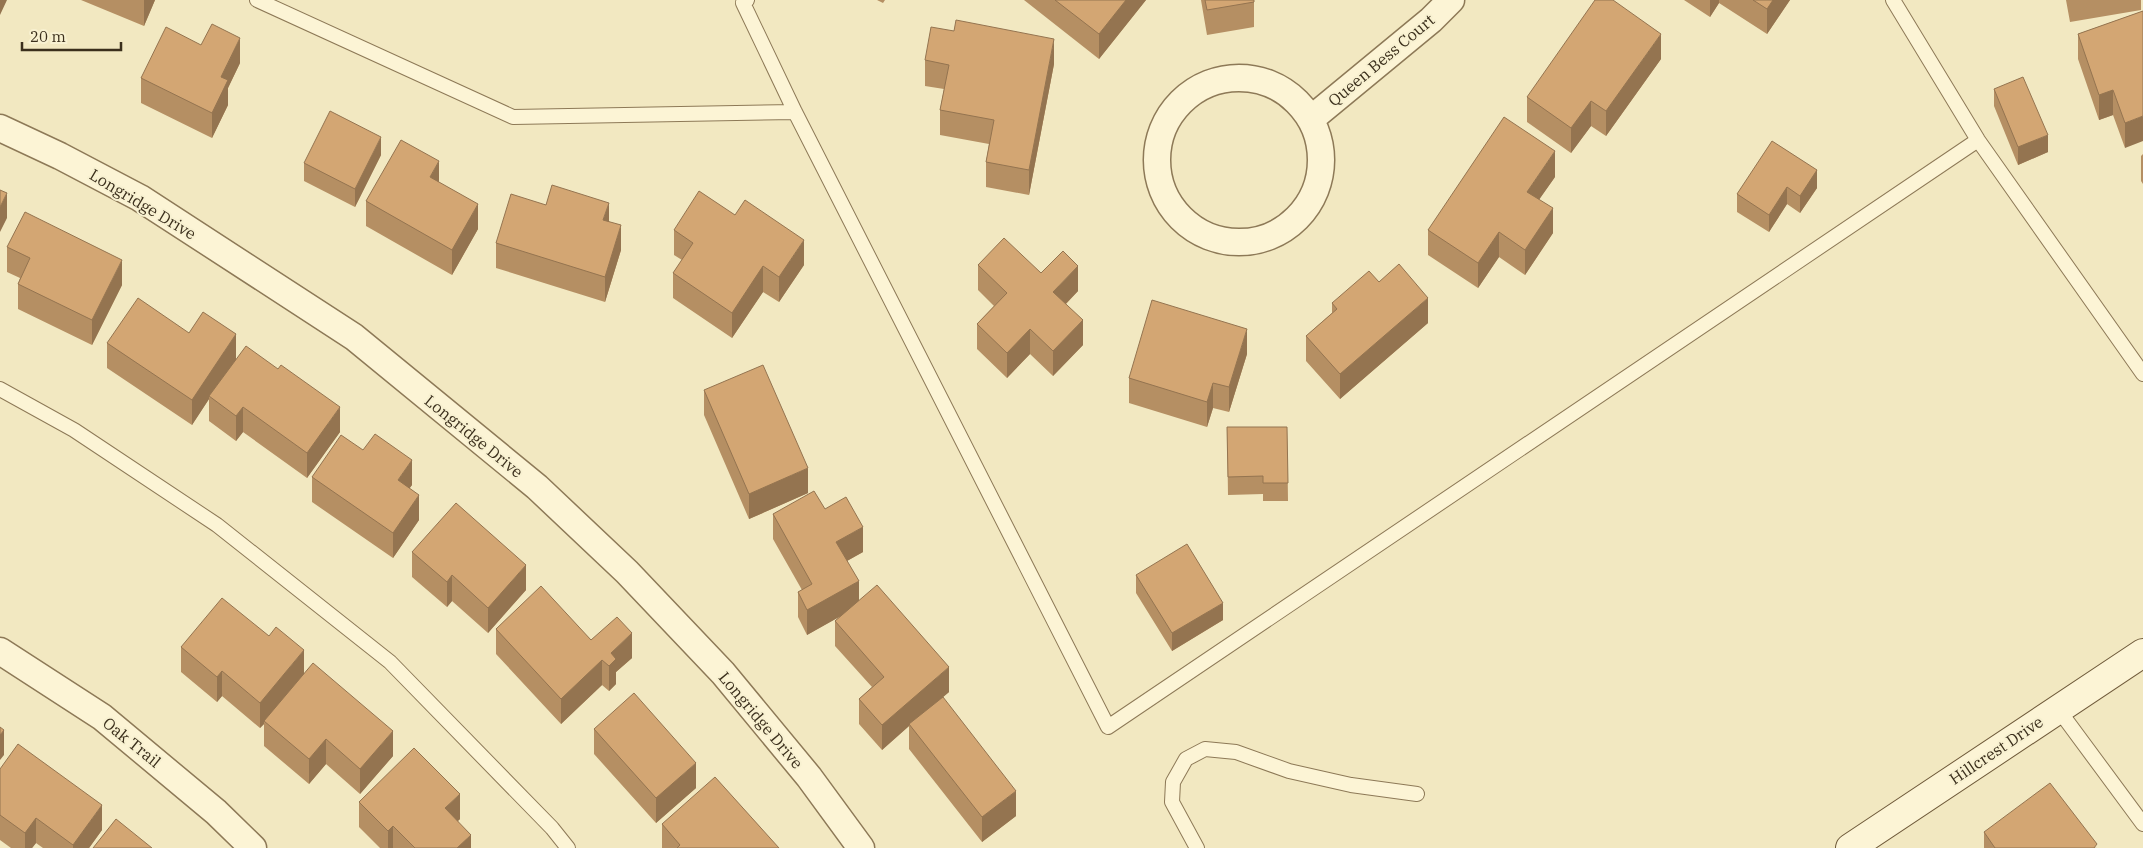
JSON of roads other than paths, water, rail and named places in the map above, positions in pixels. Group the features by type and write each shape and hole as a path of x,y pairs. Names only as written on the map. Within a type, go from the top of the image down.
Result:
{"street":[{"name":"Queen Bess Court","path":"1311,119 1431,20 1451,0"},
{"path":"1241,77 1282,88 1300,103 1311,119 1321,146 1321,173 1315,193 1296,220 1272,235 1257,241 1216,240 1186,223 1166,198 1159,177 1157,151 1163,128 1184,97 1208,83 1241,77"},
{"name":"Longridge Drive","path":"0,128 60,156 140,198 354,337 537,488 627,572 723,673 809,777 860,848"},
{"name":"Oak Trail","path":"0,652 102,717 216,812 253,848"},
{"name":"Hillcrest Drive","path":"1855,847 2143,653"}],"lane":[{"path":"257,0 513,117 795,112"},
{"path":"747,0 743,3 795,112 1108,727 1978,140"},
{"path":"1893,0 1978,140 2143,374"},
{"path":"0,389 74,430 217,525 390,662 552,828 568,848"},
{"path":"2058,709 2143,824"},
{"path":"1197,848 1172,802 1173,782 1186,759 1205,749 1236,752 1289,771 1352,785 1417,794"}]}
